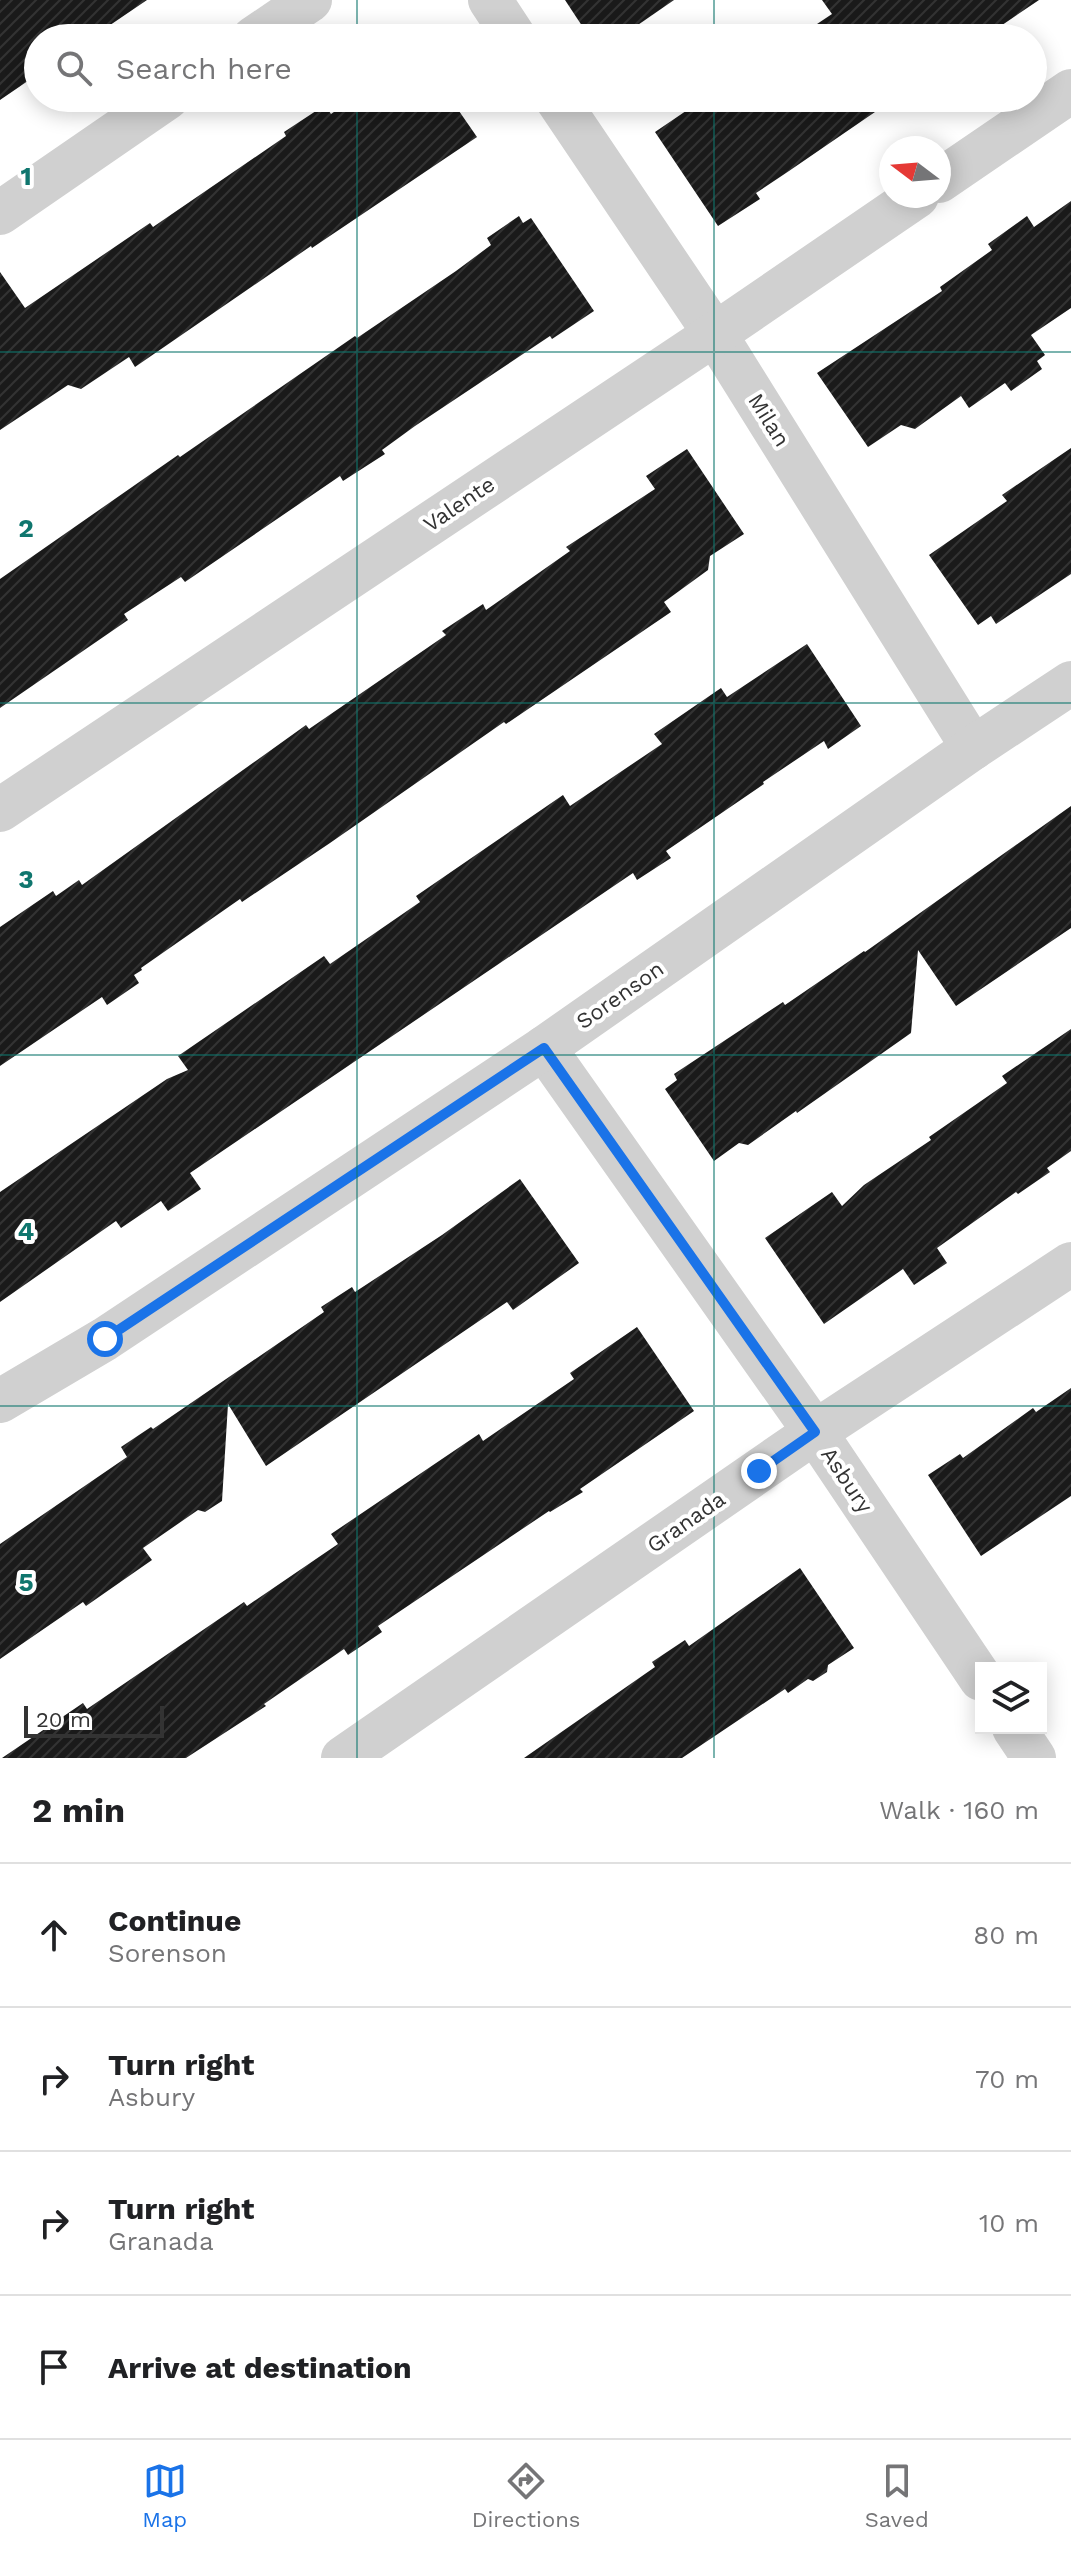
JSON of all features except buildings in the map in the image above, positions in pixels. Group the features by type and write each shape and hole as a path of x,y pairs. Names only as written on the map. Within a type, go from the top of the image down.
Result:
{"street":[{"path":"275,24 310,0"},
{"path":"490,0 506,24"},
{"path":"1047,107 1071,91"},
{"path":"0,213 147,112"},
{"name":"Milan","path":"565,112 715,334 973,748"},
{"path":"951,173 1040,112"},
{"name":"Valente","path":"0,810 899,208"},
{"name":"Sorenson","path":"0,1401 105,1339 544,1048 1071,683"},
{"name":"Asbury","path":"544,1048 815,1432 975,1670"},
{"name":"Granada","path":"343,1758 815,1432 1071,1264"},
{"path":"1018,1734 1034,1758"}],"route":[{"path":"105,1339 544,1048 815,1432 759,1471"}]}
